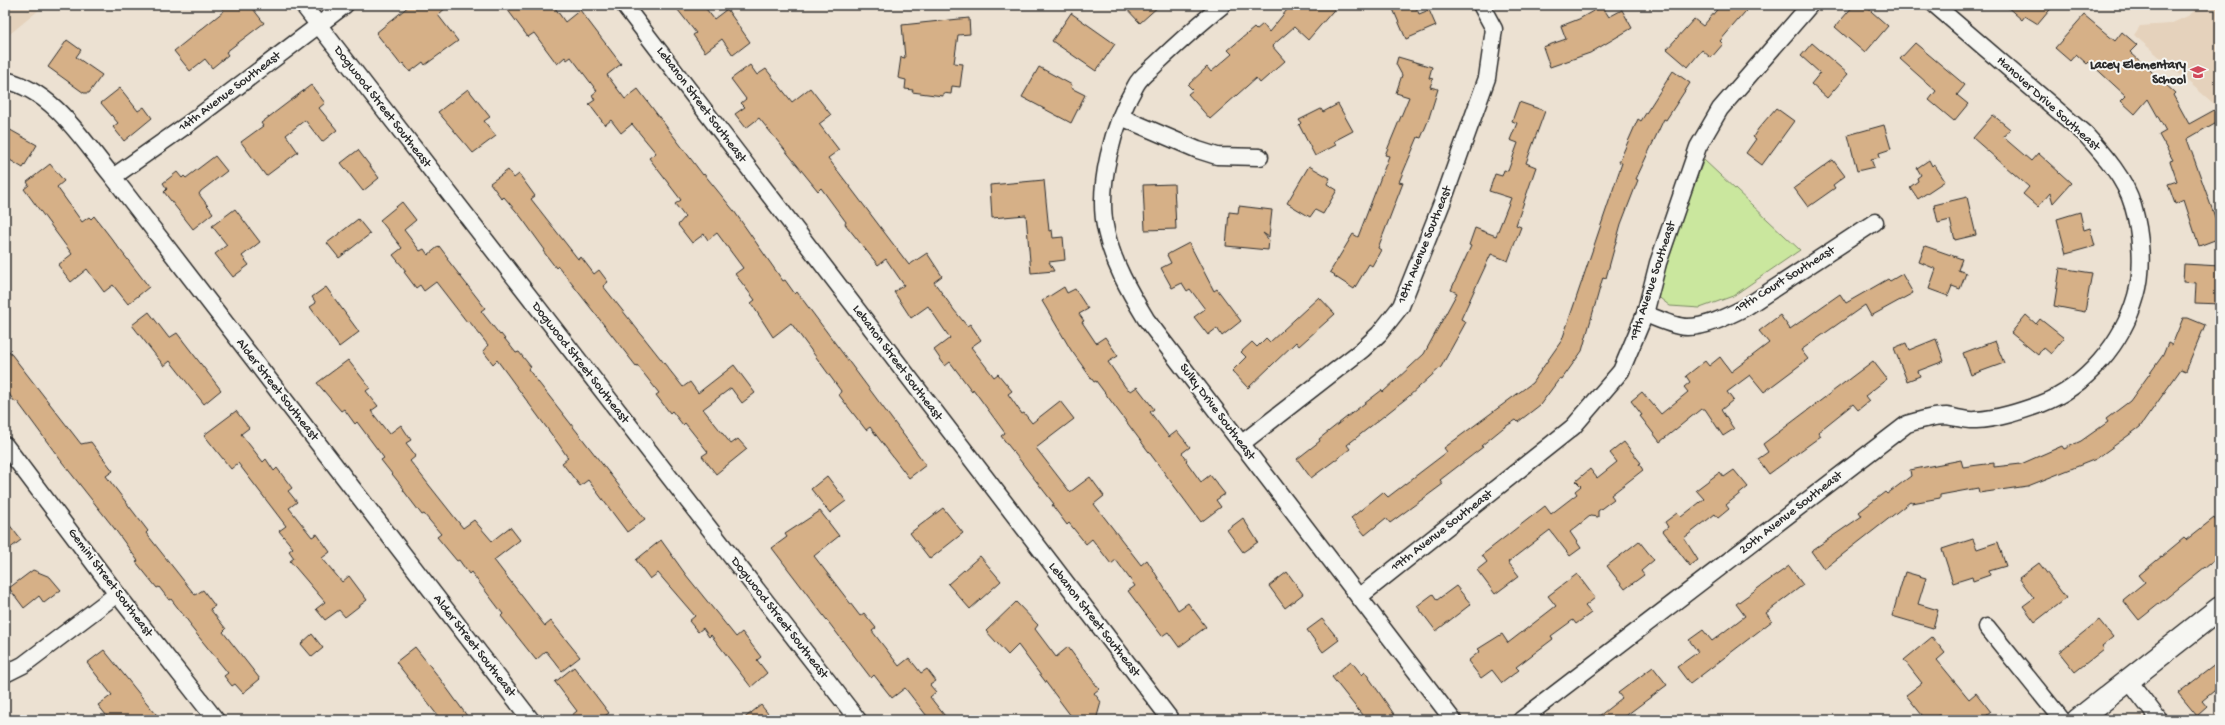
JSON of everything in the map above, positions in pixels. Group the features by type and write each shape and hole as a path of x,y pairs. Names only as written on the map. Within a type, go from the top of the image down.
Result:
{"street":[{"name":"Dogwood Street Southeast","path":"302,5 858,720"},
{"name":"14th Avenue Southeast","path":"113,177 191,122 345,5"},
{"name":"Lebanon Street Southeast","path":"624,5 1171,720"},
{"name":"Sulky Drive Southeast","path":"1223,5 1186,35 1136,84 1122,117 1107,162 1104,206 1106,230 1114,259 1128,290 1146,319 1453,720"},
{"name":"18th Avenue Southeast","path":"1241,444 1362,350 1379,334 1401,306 1442,205 1487,78 1494,30 1482,5"},
{"name":"19th Avenue Southeast","path":"1359,597 1573,427 1621,371 1645,314 1658,263 1698,147 1720,109 1810,5"},
{"name":"Hanover Drive Southeast","path":"1935,5 2084,134 2102,152 2120,178 2133,206 2139,236 2141,268 2137,295 2127,322 2110,348 2088,374"},
{"name":"Alder Street Southeast","path":"5,80 33,91 56,108 113,177 531,720"},
{"path":"1122,117 1198,150 1217,156 1260,157"},
{"name":"19th Court Southeast","path":"1645,314 1686,327 1700,325 1727,316 1746,307 1875,222"},
{"name":"20th Avenue Southeast","path":"1521,720 1908,424 1926,418 1945,416 1976,420 2011,414 2064,393 2088,374"},
{"name":"Gemini Street Southeast","path":"5,445 117,594 216,720"},
{"path":"5,674 23,665 117,594"},
{"path":"2078,720 2220,608"},
{"path":"1987,627 2062,720"},
{"path":"2129,681 2159,720"}],"shaded area":[{"path":"5,5 45,5 5,38"},
{"name":"Lacey Elementary School","path":"2199,5 2220,5 2220,109 2134,35 2140,26 2170,24 2190,15"}],"green space":[{"path":"1704,160 1800,250 1733,296 1700,308 1670,306 1656,295 1663,261"}],"building":[{"path":"219,5 250,5 264,23 226,52 228,55 212,68 205,59 190,71 174,51 224,11"},
{"path":"410,5 449,5 438,15 458,41 425,65 423,62 410,72 403,63 401,65 376,33"},
{"path":"504,5 553,5 565,22 580,10 621,64 607,75 625,99 638,89 703,175 704,174 734,211 783,281 785,280 795,294 797,292 926,465 909,478 870,427 866,430 839,395 841,391 791,323 773,337 751,303 755,300 735,274 743,268 717,233 708,240 704,234 692,243 678,225 685,217 675,204 681,200 649,158 656,153 632,124 621,133 611,120 605,125 589,104 595,100 592,95 597,91 571,57 567,60 565,57 557,64 534,33 528,37"},
{"path":"674,5 703,5 714,19 727,9 750,42 733,55 722,39 705,52 693,35 696,33"},
{"path":"1123,5 1160,5 1140,23"},
{"path":"1291,5 1338,5 1308,40 1294,27 1272,46 1285,61 1260,83 1256,78 1210,119 1188,94 1193,90 1188,85 1207,67 1211,72 1232,54 1228,50 1254,28 1256,30 1263,24 1269,32"},
{"path":"1403,5 1415,5 1419,14 1429,10 1436,26 1406,39 1393,9"},
{"path":"1721,5 1751,5 1720,41 1723,44 1711,58 1702,50 1688,67 1667,49 1694,19 1703,26"},
{"path":"1854,5 1864,5 1888,26 1865,53 1835,27"},
{"path":"2005,5 2054,5 2038,24 2025,16 2022,20"},
{"path":"1602,6 1609,17 1622,10 1632,28 1590,53 1550,67 1543,47 1566,39 1561,26 1579,19"},
{"path":"1071,13 1115,44 1096,71 1052,41"},
{"path":"2084,15 2115,41 2122,32 2137,45 2130,52 2175,93 2173,95 2189,124 2218,108 2220,120 2187,139 2220,231 2220,238 2199,246 2184,200 2175,204 2168,184 2177,181 2170,161 2173,160 2159,135 2166,131 2148,99 2135,114 2121,101 2126,96 2089,62 2087,64 2076,54 2070,61 2055,48"},
{"path":"969,18 970,34 958,35 954,63 963,64 960,87 952,86 951,94 943,93 943,96 912,92 913,90 905,89 906,80 898,78 901,57 905,58 902,25"},
{"path":"67,40 81,50 76,57 102,75 89,93 84,93 48,67"},
{"path":"1812,43 1848,74 1827,98 1811,84 1820,73 1801,56"},
{"path":"1915,43 1965,85 1957,95 1968,104 1954,121 1929,100 1936,91 1900,59"},
{"path":"1398,57 1432,67 1429,78 1433,79 1430,87 1438,89 1421,138 1418,137 1399,182 1403,183 1378,248 1381,250 1372,266 1369,264 1354,289 1330,272 1353,234 1358,237 1389,156 1385,155 1409,97 1396,93 1402,75 1396,64"},
{"path":"750,65 757,75 766,69 792,102 810,88 831,115 819,124 839,150 828,158 909,265 927,253 942,276 934,282 954,310 967,326 970,324 981,340 971,347 994,377 998,374 1012,391 1008,394 1022,414 1024,413 1032,423 1060,401 1074,419 1036,448 1070,492 1090,477 1104,496 1094,504 1141,565 1147,560 1178,610 1188,603 1206,627 1179,647 1168,632 1162,636 1128,591 1135,586 1116,560 1111,564 1092,539 1086,544 1069,523 1067,525 1052,505 1054,504 1001,436 1005,433 973,389 972,391 950,362 945,366 934,350 950,338 928,306 911,318 894,292 904,285 886,259 878,265 845,224 846,222 821,188 818,191 759,118 746,128 735,114 745,107 741,103 746,99 731,79"},
{"path":"1039,67 1072,85 1071,88 1085,95 1071,123 1022,97"},
{"path":"1673,71 1690,83 1666,120 1664,119 1636,179 1638,180 1621,224 1606,278 1603,277 1582,351 1562,379 1560,378 1540,405 1518,422 1516,420 1503,428 1481,446 1483,447 1440,480 1443,484 1390,523 1386,518 1365,535 1351,518 1383,492 1388,497 1447,452 1444,448 1532,383 1562,340 1622,163 1619,162 1638,119 1641,121"},
{"path":"311,85 325,103 319,108 337,130 322,142 305,120 286,135 298,152 266,176 241,142 263,126 261,123"},
{"path":"120,88 138,111 144,107 152,118 124,141 113,127 118,123 101,103"},
{"path":"468,89 490,117 484,121 496,136 473,153 438,112"},
{"path":"1519,102 1545,111 1526,163 1536,167 1516,225 1521,227 1508,261 1491,254 1461,319 1466,322 1441,367 1408,397 1347,445 1350,449 1311,478 1297,459 1343,420 1382,390 1383,392 1424,354 1457,293 1451,290 1471,246 1469,245 1475,228 1496,236 1511,198 1489,191 1495,174 1502,176 1504,170 1508,171 1518,143 1510,140 1517,123 1512,121"},
{"path":"1338,104 1353,131 1334,141 1336,145 1315,156 1299,125 1301,123 1299,120 1321,109 1323,112"},
{"path":"1776,108 1794,121 1762,165 1746,153 1756,139 1753,137 1758,129"},
{"path":"1993,115 2010,129 2003,137 2031,161 2038,153 2071,183 2053,203 2050,193 2038,207 2023,194 2029,187 1973,138"},
{"path":"1884,125 1891,149 1879,153 1880,157 1871,159 1874,167 1857,171 1848,135"},
{"path":"5,127 37,145 23,168 5,157"},
{"path":"358,150 379,178 363,191 341,163"},
{"path":"215,156 227,171 199,194 213,213 193,229 164,192 167,189 163,183 177,172 182,178 184,176 186,178"},
{"path":"1833,160 1845,176 1833,185 1835,188 1808,207 1794,188"},
{"path":"1929,160 1932,166 1934,164 1945,181 1918,199 1910,187 1918,181 1917,178 1921,175 1917,168"},
{"path":"50,164 64,181 57,187 82,222 89,217 91,219 94,216 149,287 128,304 113,285 104,292 87,269 71,282 58,265 72,254 24,189 29,185 27,182"},
{"path":"1309,166 1330,178 1327,184 1337,190 1323,214 1315,210 1310,217 1287,203"},
{"path":"508,170 514,178 519,174 535,196 531,199 578,259 581,257 594,274 599,270 608,282 603,286 683,387 690,382 698,393 734,365 755,393 742,403 731,388 703,409 731,444 738,439 747,449 716,474 702,456 708,452 685,423 683,425 672,411 670,413 656,395 659,393 558,266 556,268 521,217 504,197 502,199 490,183"},
{"path":"1044,180 1049,231 1052,230 1053,238 1063,237 1065,260 1049,262 1054,271 1031,273 1026,215 992,218 990,185"},
{"path":"1174,184 1176,229 1145,230 1143,185"},
{"path":"1967,197 1976,235 1955,240 1950,220 1938,223 1934,205"},
{"path":"402,202 416,220 404,230 420,251 424,249 428,255 439,246 448,258 447,259 485,308 481,311 516,353 519,352 531,367 528,369 645,519 627,532 588,480 580,486 562,463 568,458 560,446 497,360 493,364 483,351 488,345 469,321 467,322 436,282 424,291 420,285 416,288 404,272 406,271 393,255 402,248 380,220"},
{"path":"1239,206 1272,210 1269,237 1263,233 1269,240 1268,250 1226,246 1229,212 1238,213"},
{"path":"235,209 260,242 242,256 249,265 233,277 215,254 227,245 212,226"},
{"path":"2080,212 2084,230 2090,228 2095,246 2066,254 2057,219"},
{"path":"358,219 370,234 339,258 327,243"},
{"path":"1189,243 1214,291 1217,289 1241,321 1222,336 1217,328 1208,335 1194,317 1205,309 1190,289 1187,291 1182,283 1172,288 1161,268 1171,263 1167,255"},
{"path":"1925,246 1962,259 1958,270 1966,273 1960,289 1952,286 1948,296 1929,289 1936,269 1919,262"},
{"path":"2184,264 2220,266 2220,304 2195,303 2196,283 2183,282"},
{"path":"2060,268 2092,273 2085,312 2054,306"},
{"path":"1902,274 1913,293 1871,316 1865,305 1801,350 1808,359 1764,392 1750,375 1727,392 1733,400 1721,410 1734,429 1723,436 1705,409 1701,409 1660,442 1640,416 1642,415 1631,401 1642,392 1661,414 1688,392 1684,387 1690,382 1686,376 1705,361 1709,366 1720,357 1731,372 1769,343 1759,331 1780,315 1790,329 1840,294 1846,303 1888,279 1890,281"},
{"path":"326,287 359,332 339,347 310,307 316,303 312,297"},
{"path":"1064,287 1067,293 1075,289 1088,309 1079,314 1084,321 1082,322 1096,343 1105,337 1118,356 1108,362 1126,388 1131,391 1137,387 1154,409 1150,412 1169,437 1177,431 1190,447 1182,453 1201,482 1210,475 1225,494 1216,500 1221,507 1201,522 1096,381 1094,382 1071,350 1042,301"},
{"path":"1319,297 1335,314 1299,346 1296,342 1248,388 1232,371 1246,357 1241,352 1252,342 1257,347 1266,338 1270,342"},
{"path":"149,312 169,338 177,333 221,390 204,404 170,361 164,366 132,325"},
{"path":"2026,315 2036,324 2040,319 2064,338 2051,354 2043,347 2038,355 2011,333"},
{"path":"2183,318 2188,318 2205,325 2186,371 2181,369 2140,427 2096,459 2028,486 1979,493 1978,488 1940,495 1940,498 1912,503 1910,502 1824,569 1811,551 1862,516 1859,512 1885,492 1887,494 1911,476 1910,470 1961,460 1963,467 1994,463 1994,467 2021,464 2062,446 2064,449 2081,441 2108,422 2106,419 2130,401 2163,355 2168,343 2172,345"},
{"path":"1936,339 1944,361 1918,371 1920,376 1907,381 1894,348 1906,343 1909,350"},
{"path":"1995,341 2004,363 1971,375 1963,353"},
{"path":"5,346 81,444 91,442 113,471 106,476 148,531 146,533 195,595 203,590 215,606 210,609 226,629 223,632 260,679 243,693 235,684 232,686 224,676 228,673 190,626 191,625 171,599 169,600 159,587 157,588 136,562 138,561 114,528 62,462 17,401 15,402 5,389"},
{"path":"348,360 370,388 366,391 378,406 371,411 389,434 401,425 411,440 406,443 416,456 410,461 463,528 474,520 492,541 510,527 520,540 494,560 545,626 551,621 580,657 562,671 546,651 536,660 501,616 503,614 471,572 469,574 459,560 457,561 437,537 441,534 424,514 422,515 403,490 404,489 381,460 384,458 357,422 355,424 344,409 341,411 317,383"},
{"path":"1873,361 1887,379 1865,396 1869,401 1858,410 1853,404 1818,432 1821,436 1769,474 1758,459 1768,452 1763,444"},
{"path":"236,411 249,428 241,434 263,462 266,459 274,471 277,468 292,488 288,491 297,502 289,508 312,537 317,534 330,552 322,558 342,582 349,576 367,600 345,617 339,610 325,620 316,609 325,602 290,561 294,558 289,551 293,548 279,531 286,526 238,463 231,469 204,435"},
{"path":"1624,442 1641,463 1639,464 1643,470 1611,495 1614,499 1598,511 1598,517 1590,516 1570,532 1581,548 1570,556 1550,530 1508,562 1519,576 1495,594 1477,570 1487,562 1482,555 1545,506 1551,514 1577,494 1575,491 1581,486 1576,481 1590,469 1597,478 1617,462 1610,453"},
{"path":"1734,470 1748,487 1726,505 1729,509 1718,518 1715,514 1684,538 1698,560 1690,566 1663,531 1668,527 1665,522 1677,513 1681,517 1704,499 1696,490 1720,472 1724,477"},
{"path":"827,476 846,501 830,513 811,489"},
{"path":"943,508 963,533 930,559 910,533"},
{"path":"820,511 839,536 814,556 860,616 864,613 876,628 872,631 899,666 909,658 921,673 927,669 936,681 930,685 936,692 930,697 948,720 930,720 905,688 892,698 874,675 871,678 772,548 787,537 785,534"},
{"path":"1243,518 1258,542 1243,552 1227,530"},
{"path":"2214,518 2220,526 2220,555 2139,620 2123,600 2145,582 2139,575 2184,538 2186,540"},
{"path":"5,519 21,540 5,552"},
{"path":"1973,539 1977,549 1998,542 2006,566 1989,571 1990,575 1973,581 1972,577 1953,583 1942,549"},
{"path":"661,540 686,575 736,637 742,632 761,657 757,660 767,673 751,687 711,635 709,637 703,628 698,632 689,621 695,616 658,573 650,579 636,560"},
{"path":"1639,541 1654,560 1641,571 1644,575 1625,589 1607,566"},
{"path":"980,556 1001,581 970,609 948,584"},
{"path":"2039,563 2066,598 2035,622 2023,606 2034,598 2019,578"},
{"path":"1789,566 1803,585 1766,613 1772,621 1690,684 1677,667 1698,652 1689,640 1703,630 1712,641 1745,616 1736,604"},
{"path":"33,570 50,577 61,590 44,603 39,596 24,608 9,588"},
{"path":"1287,572 1303,594 1285,608 1269,586"},
{"path":"1905,572 1926,578 1918,604 1938,610 1933,628 1892,616"},
{"path":"1577,574 1595,598 1585,606 1591,613 1576,624 1573,620 1551,636 1553,639 1516,667 1519,670 1502,683 1492,670 1481,678 1468,661 1480,651 1478,649 1502,634 1508,643 1556,606 1548,596"},
{"path":"1456,586 1471,604 1436,631 1417,606 1433,594 1437,600"},
{"path":"1016,602 1038,625 1035,629 1056,657 1068,647 1099,689 1094,693 1101,702 1096,720 1074,720 1018,645 1008,655 986,631"},
{"path":"1322,619 1339,640 1323,652 1307,630"},
{"path":"2099,620 2113,637 2102,646 2104,649 2075,672 2059,652"},
{"path":"312,634 323,648 312,657 301,644"},
{"path":"1932,637 1945,653 1937,660 1969,699 1976,693 1991,712 1981,720 1944,720 1939,715 1932,720 1926,720 1906,695 1922,683 1904,660"},
{"path":"415,647 470,720 441,720 396,662"},
{"path":"104,650 161,720 110,720 98,705 112,695 87,663"},
{"path":"1351,661 1362,675 1365,672 1398,720 1366,720 1332,677"},
{"path":"2220,661 2220,686 2202,701 2207,707 2197,716 2178,693"},
{"path":"574,667 609,713 599,720 566,720 577,711 555,682"},
{"path":"1653,667 1667,685 1620,720 1594,720 1622,698 1618,693"},
{"path":"761,705 773,720 742,720"}],"place":[{"name":"Lacey Elementary School","path":"2198,72"}]}
